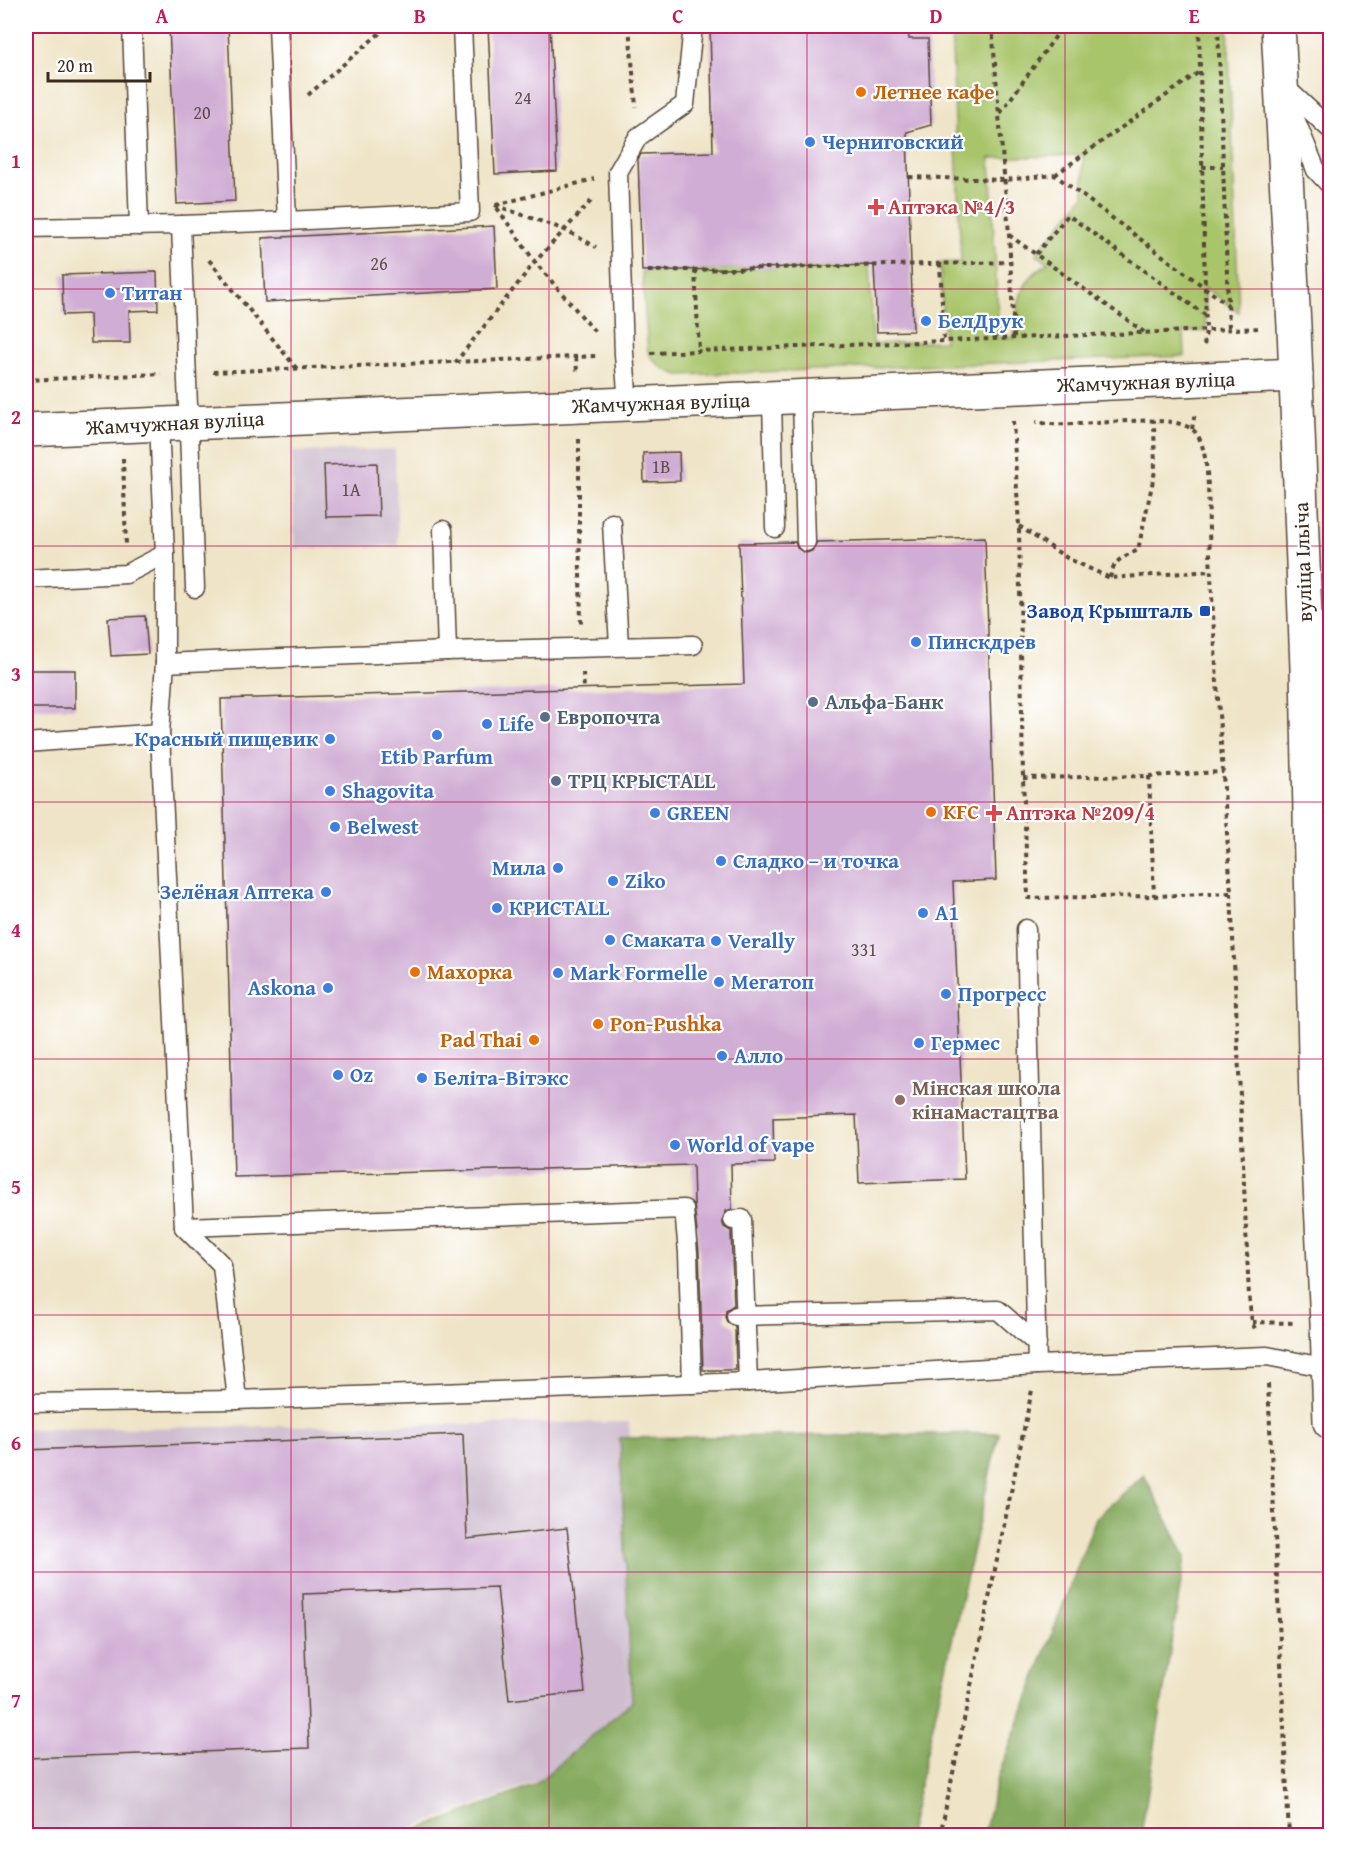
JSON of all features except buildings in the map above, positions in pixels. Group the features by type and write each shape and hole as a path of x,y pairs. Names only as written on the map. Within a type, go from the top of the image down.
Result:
{"main road":[{"name":"вуліца Ільіча","path":"1278,26 1296,375 1319,667 1316,1103 1330,1422"},
{"name":"Жамчужная вуліца","path":"26,430 1296,375"}],"lane":[{"path":"132,26 140,226"},
{"path":"278,26 287,221"},
{"path":"26,228 181,225 470,212 462,26"},
{"path":"628,404 619,354 621,260 618,172 638,137 685,104 693,26"},
{"path":"1280,82 1330,129"},
{"path":"1280,82 1316,170 1330,185"},
{"path":"181,225 188,373 174,424 165,554 165,663 160,733 184,1227 222,1265 237,1400"},
{"path":"775,528 787,398"},
{"path":"787,398 806,542"},
{"path":"174,424 195,588"},
{"path":"612,523 619,646"},
{"path":"443,530 447,651"},
{"path":"26,579 126,574 165,554"},
{"path":"165,663 447,651 693,645"},
{"path":"26,743 160,733"},
{"path":"1026,929 1037,1365"},
{"path":"184,1227 684,1209 690,1220 692,1253 694,1355 692,1384"},
{"path":"733,1220 742,1219 738,1252 739,1288 742,1354 748,1382"},
{"path":"741,1316 998,1310 1037,1344"},
{"path":"26,1403 237,1400 748,1382 1037,1365 1267,1356 1328,1368"}],"path":[{"path":"282,117 388,26"},
{"path":"629,26 638,137"},
{"path":"992,26 1009,234 1014,337"},
{"path":"999,115 1063,26"},
{"path":"1199,26 1206,331"},
{"path":"1218,26 1229,330"},
{"path":"909,177 1005,180 1055,175 1200,72"},
{"path":"1202,167 1223,167"},
{"path":"470,212 618,172"},
{"path":"455,363 536,262 618,172"},
{"path":"1055,175 1228,305"},
{"path":"489,196 536,262 619,354"},
{"path":"495,205 565,230 642,271 1010,262"},
{"path":"1036,254 1068,215 1205,315"},
{"path":"181,225 297,369"},
{"path":"1009,234 1145,333"},
{"path":"940,263 944,341"},
{"path":"695,270 699,351"},
{"path":"26,380 1294,326"},
{"path":"576,357 584,689"},
{"path":"1013,414 1019,526 1023,778 1028,898 1231,893 1206,460 1201,441 1192,429 1173,422 1154,420 1068,425"},
{"path":"1110,578 1113,565 1122,557 1138,550 1155,471 1154,420"},
{"path":"123,454 126,574"},
{"path":"1019,526 1067,558 1110,578 1211,570"},
{"path":"1023,778 1223,772"},
{"path":"1149,776 1154,896"},
{"path":"940,1836 1037,1365"}],"shaded area":[{"path":"395,449 398,546 294,549 292,452"},
{"path":"629,1422 642,1743 393,1835 26,1835 26,1429"}],"green space":[{"path":"951,26 1228,26 1239,312 1205,288 1206,331 1184,332 1185,356 679,375 662,367 648,353 642,271 869,265 873,344 944,341 940,263 961,262","holes":["1083,155 1084,196 1036,254 1048,263 1024,286 1014,337 999,338 990,158"]},
{"path":"999,1433 908,1835 404,1835 533,1786 632,1702 620,1438"},
{"path":"1144,1475 1185,1556 1141,1835 984,1835 996,1782 1096,1518"}],"place":[{"name":"Летнее кафе","path":"861,92"},
{"name":"Черниговский","path":"810,142"},
{"name":"Аптэка №4/3","path":"876,207"},
{"name":"Титан","path":"110,293"},
{"name":"БелДрук","path":"926,321"},
{"name":"Завод Крышталь","path":"1205,611"},
{"name":"Пинскдрев","path":"916,642"},
{"name":"Альфа-Банк","path":"813,702"},
{"name":"Европочта","path":"545,717"},
{"name":"Life","path":"487,724"},
{"name":"Etib Parfum","path":"437,735"},
{"name":"Красный пищевик","path":"330,739"},
{"name":"ТРЦ КРЫСТАLL","path":"556,781"},
{"name":"Shagovita","path":"330,791"},
{"name":"KFC","path":"931,812"},
{"name":"GREEN","path":"655,813"},
{"name":"Аптэка №209/4","path":"994,813"},
{"name":"Belwest","path":"335,827"},
{"name":"Сладко – и точка","path":"721,861"},
{"name":"Мила","path":"558,868"},
{"name":"Ziko","path":"613,881"},
{"name":"Зелёная Аптека","path":"326,892"},
{"name":"КРИСТАLL","path":"497,908"},
{"name":"A1","path":"923,913"},
{"name":"Смаката","path":"610,940"},
{"name":"Verally","path":"716,941"},
{"name":"Махорка","path":"415,972"},
{"name":"Mark Formelle","path":"558,973"},
{"name":"Мегатоп","path":"719,982"},
{"name":"Askona","path":"328,988"},
{"name":"Прогресс","path":"946,994"},
{"name":"Pon-Pushka","path":"598,1024"},
{"name":"Pad Thai","path":"534,1040"},
{"name":"Гермес","path":"919,1043"},
{"name":"Алло","path":"722,1056"},
{"name":"Oz","path":"338,1075"},
{"name":"Беліта-Вітэкс","path":"422,1078"},
{"name":"Мінская школа кінамастацтва","path":"900,1100"},
{"name":"World of vape","path":"675,1145"}]}
